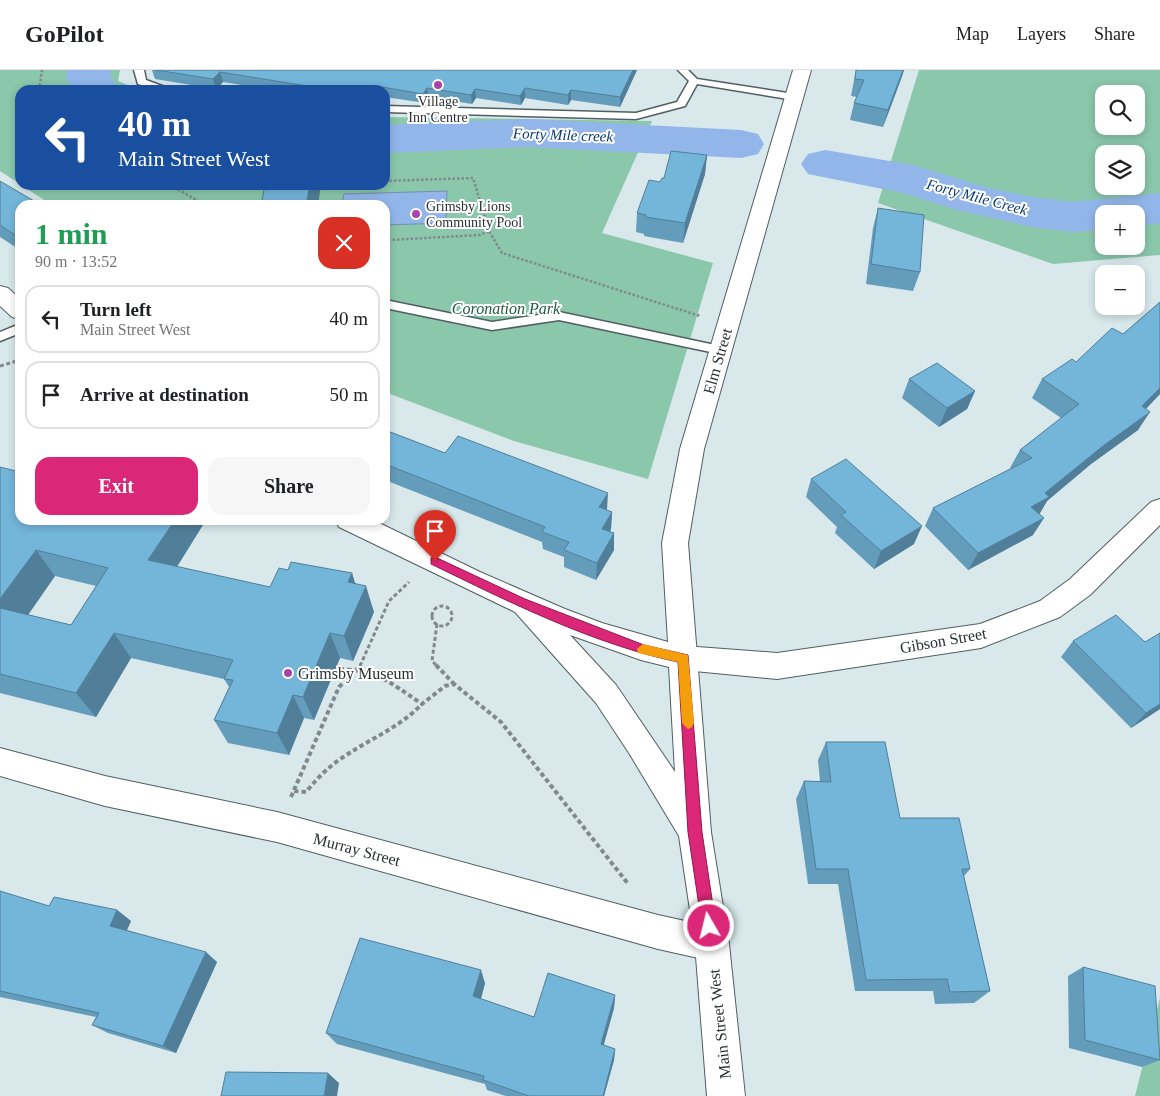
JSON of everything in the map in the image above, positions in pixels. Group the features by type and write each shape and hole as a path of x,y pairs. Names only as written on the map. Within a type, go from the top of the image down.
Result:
{"main road":[{"name":"Elm Street","path":"684,658 675,543 692,449 802,70"},
{"path":"0,293 15,307"},
{"name":"Gibson Street","path":"684,658 777,666 981,636 1050,609 1080,587 1160,509"},
{"path":"359,525 521,602 644,650 684,658"},
{"path":"521,602 606,694 640,743 695,832"},
{"name":"Main Street West","path":"684,658 695,832 712,944 726,1096"},
{"name":"Murray Street","path":"0,762 105,791 277,827 658,932 712,944"}],"lane":[{"path":"139,70 141,82 151,85"},
{"path":"684,70 694,81 794,96"},
{"path":"390,109 636,116 681,104 694,81"},
{"path":"390,305 492,326 558,316 720,350"},
{"path":"0,337 15,330"}],"path":[{"path":"40,85 42,70"},
{"path":"390,181 473,178 489,231 502,253 701,316"},
{"path":"179,190 196,200"},
{"path":"390,240 480,235 489,231"},
{"path":"0,366 15,362"},
{"path":"277,827 339,686 363,663 389,601 414,576"},
{"path":"441,607 450,610 452,615 450,620 444,624 437,624 432,620 432,612 441,607"},
{"path":"437,624 432,661 454,684 501,722 633,890"},
{"path":"327,669 356,669 379,674 422,704"},
{"path":"294,791 306,792 327,768 392,730 415,713 422,704 445,686 454,684"}],"green space":[{"path":"0,70 120,70 118,81 128,85 15,85 15,181 0,171"},
{"path":"919,70 1160,70 1160,255 1053,264 878,203"},
{"name":"Coronation Park","path":"390,117 652,121 602,233 713,263 648,479 514,441 390,394 390,200 44,200 29,190 390,190"},
{"path":"1160,998 1160,1096 1135,1096"}],"water":[{"name":"Grimsby Lions Community Pool","path":"447,191 446,223 390,225 390,200 343,200 344,194"}],"building":[{"name":"Village Inn Centre","path":"156,70 633,70 620,97 571,90 568,95 525,88 520,96 475,89 471,95 427,88 423,94 390,88 390,85 301,85 220,72 213,79"},
{"path":"856,70 903,70 888,110 854,103 864,80 855,79"},
{"path":"671,151 707,155 685,223 645,217 646,215 637,213 649,180 660,182 664,178"},
{"path":"0,181 32,200 15,200 15,235 0,225"},
{"path":"264,190 309,190 307,200 262,200"},
{"path":"878,208 924,215 920,272 871,264"},
{"path":"1160,302 1160,388 1142,406 1150,412 1103,446 1045,493 1049,497 1031,507 1044,518 978,553 933,508 1032,458 1020,450 1079,404 1042,379 1072,359 1076,362 1112,328 1123,334"},
{"path":"937,363 975,391 947,408 909,379"},
{"path":"390,432 445,453 458,436 608,493 599,507 612,512 602,529 614,533 597,563 564,550 569,542 542,532 545,527 390,466"},
{"path":"846,459 922,526 881,551 841,515 846,512 811,479"},
{"path":"0,467 15,471 15,525 172,525 148,560 270,587 279,568 288,570 291,562 352,573 348,582 366,586 344,636 330,633 303,697 293,695 277,733 214,720 233,680 224,679 233,660 114,633 76,693 0,674 0,608 71,625 108,568 36,550 0,599"},
{"path":"1116,615 1145,642 1160,633 1160,704 1146,713 1073,641"},
{"path":"826,742 885,742 900,818 959,818 970,869 962,869 990,991 950,992 947,979 866,980 848,869 816,869 804,781 831,782"},
{"path":"0,891 49,906 54,897 117,910 110,926 206,952 163,1046 92,1025 99,1013 0,991"},
{"path":"360,938 481,970 473,996 534,1017 548,973 615,995 601,1044 615,1049 603,1096 529,1096 483,1080 484,1076 326,1033"},
{"path":"1083,967 1155,986 1160,1060 1085,1040"},
{"path":"226,1072 328,1073 324,1096 221,1096"}],"waterway":[{"name":"Forty Mile creek","path":"89,70 88,78 94,85"},
{"name":"Forty Mile creek","path":"390,139 529,133 741,144"},
{"name":"Forty Mile Creek","path":"825,164 913,180 974,200 1032,212 1073,217 1160,208"}],"slow traffic":[{"path":"643,649 684,658 688,723"}],"place":[{"name":"Village Inn Centre","path":"438,85"},
{"name":"Grimsby Lions Community Pool","path":"416,214"},
{"name":"Grimsby Museum","path":"288,673"}],"route":[{"path":"435,561 521,602 644,650 684,658 695,832 709,926"}]}
